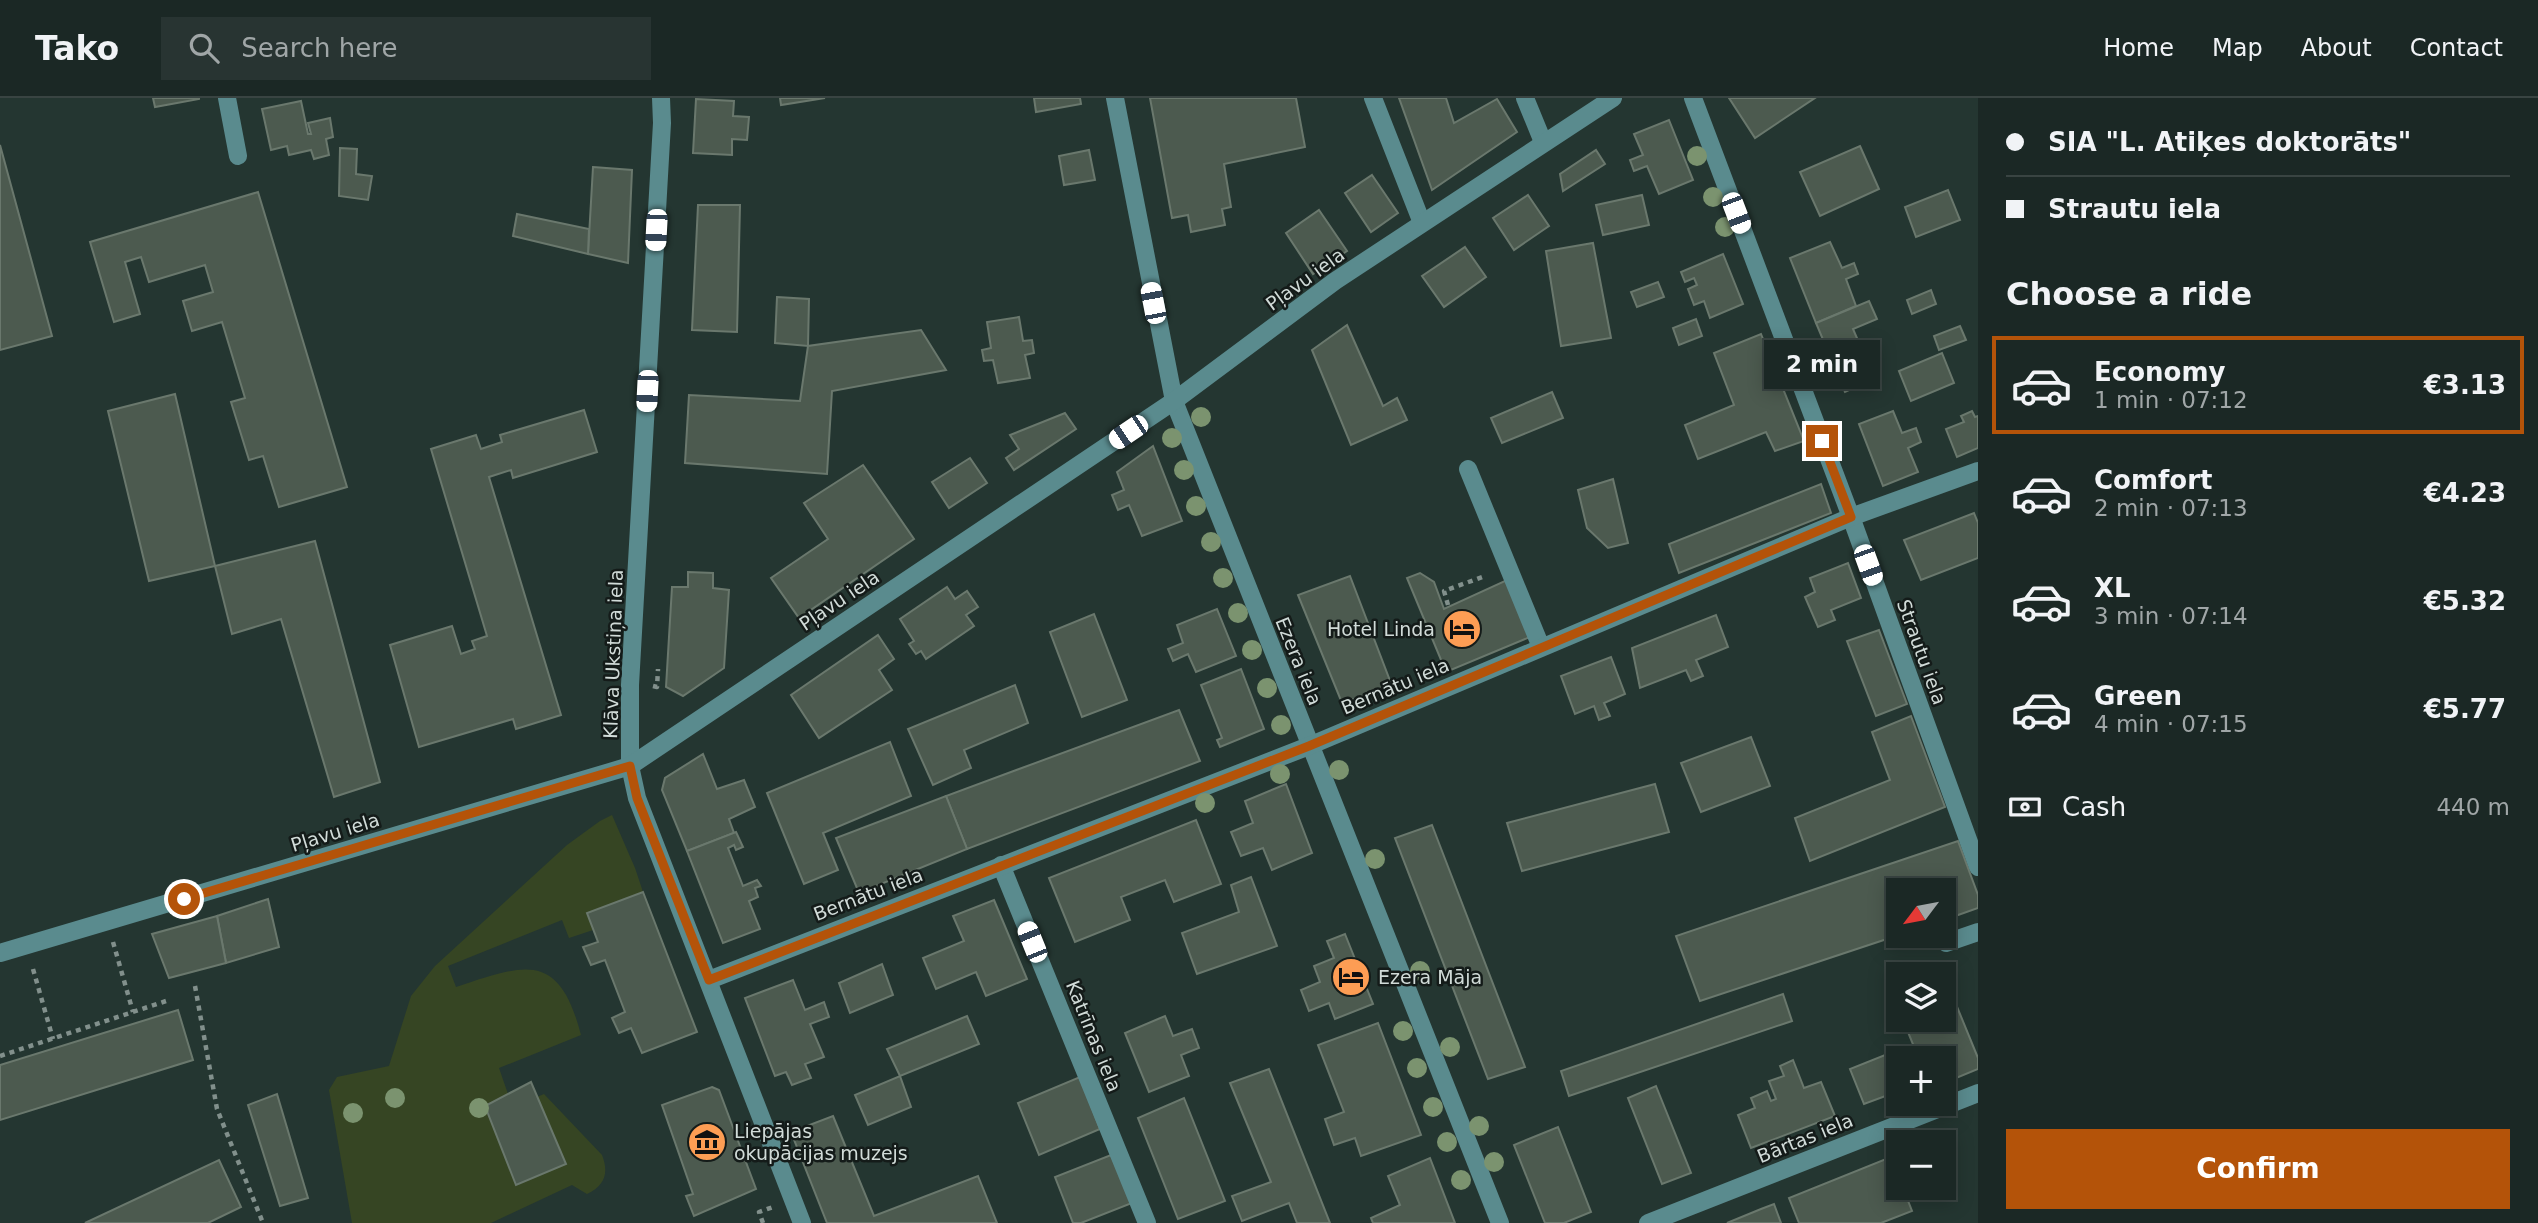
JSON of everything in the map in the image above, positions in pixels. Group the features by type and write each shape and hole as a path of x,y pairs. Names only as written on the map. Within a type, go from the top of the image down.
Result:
{"street":[{"path":"227,98 238,156"},
{"name":"Klāva Ukstiņa iela","path":"661,98 631,685 630,766 637,798 802,1223"},
{"name":"Ezera iela","path":"1115,98 1174,401 1500,1223"},
{"path":"1373,98 1422,223"},
{"path":"1525,98 1543,142"},
{"name":"Pļavu iela","path":"0,953 630,766 1174,401 1335,281 1613,98"},
{"name":"Strautu iela","path":"1693,98 1851,517 1978,867"},
{"path":"1468,469 1541,647"},
{"name":"Bernātu iela","path":"709,980 1309,746 1851,517 1978,471"},
{"name":"Katrīnas iela","path":"1001,865 1147,1223"},
{"path":"1956,940 1978,932"},
{"name":"Bārtas iela","path":"1648,1223 1978,1093"}],"path":[{"path":"1448,605 1444,592 1508,568"},
{"path":"107,922 133,1012"},
{"path":"26,946 53,1039"},
{"path":"195,986 217,1109 262,1223"},
{"path":"0,1056 166,1001"}],"green space":[{"path":"612,815 643,892 587,913 593,930 569,938 562,920 448,966 456,987 502,973 536,970 550,976 562,988 581,1035 499,1068 508,1094 485,1106 516,1185 566,1164 537,1097 544,1094 602,1155 605,1173 602,1182 587,1194 572,1185 491,1223 352,1223 329,1090 337,1077 389,1066 411,996 435,966 567,845"}],"building":[{"path":"153,98 199,98 199,99 155,107"},
{"path":"780,98 825,98 781,105"},
{"path":"1034,98 1080,98 1081,104 1036,112"},
{"path":"1150,98 1296,98 1305,147 1224,164 1231,207 1222,209 1225,225 1191,232 1188,215 1172,218"},
{"path":"1399,98 1446,98 1454,123 1497,99 1517,132 1432,190"},
{"path":"1729,98 1815,98 1755,138"},
{"path":"696,99 734,101 733,116 749,117 747,140 732,139 732,155 693,153"},
{"path":"301,101 308,134 311,134 308,123 330,118 333,137 326,139 329,155 314,159 311,150 289,155 287,146 271,150 262,109"},
{"path":"1669,120 1693,180 1659,194 1647,166 1634,171 1630,160 1643,155 1634,134"},
{"path":"0,145 52,336 0,350"},
{"path":"1860,146 1879,189 1820,216 1800,172"},
{"path":"340,148 357,149 356,174 372,176 368,200 339,196"},
{"path":"1089,150 1095,180 1064,185 1059,156"},
{"path":"1596,150 1605,164 1563,191 1560,174"},
{"path":"593,167 632,170 628,263 588,254"},
{"path":"1372,175 1398,213 1371,232 1345,193"},
{"path":"1948,190 1960,220 1916,237 1905,207"},
{"path":"258,192 347,487 279,507 263,456 249,460 231,402 245,398 222,322 192,331 183,301 213,292 205,265 149,282 141,257 125,262 140,314 114,322 90,242"},
{"path":"1528,195 1549,226 1514,250 1493,218"},
{"path":"1642,195 1649,225 1603,235 1596,205"},
{"path":"698,205 740,205 737,332 692,330"},
{"path":"1319,210 1347,251 1313,274 1286,233"},
{"path":"517,214 589,229 588,254 513,236"},
{"path":"1830,242 1842,268 1854,263 1858,274 1846,279 1856,306 1816,323 1790,258"},
{"path":"1593,243 1611,338 1561,346 1546,251"},
{"path":"1465,247 1486,277 1444,307 1422,276"},
{"path":"1723,254 1743,304 1710,318 1704,301 1694,305 1688,289 1697,285 1694,278 1685,282 1681,272"},
{"path":"1658,282 1664,297 1637,307 1631,292"},
{"path":"1931,290 1936,304 1912,314 1907,300"},
{"path":"777,297 809,299 808,346 775,343"},
{"path":"1869,301 1877,319 1853,329 1863,352 1873,348 1877,358 1871,361 1878,377 1845,392 1816,323"},
{"path":"1019,317 1023,341 1032,340 1034,353 1025,355 1030,378 998,383 993,360 984,361 982,350 991,348 987,322"},
{"path":"1696,319 1702,336 1679,345 1673,328"},
{"path":"1347,325 1383,406 1397,398 1407,420 1351,445 1312,350"},
{"path":"1960,326 1966,340 1939,350 1934,336"},
{"path":"921,330 946,370 832,391 827,474 685,463 689,395 800,401 808,346"},
{"path":"1761,334 1804,441 1775,451 1766,432 1698,459 1685,425 1734,405 1714,353"},
{"path":"1942,353 1954,383 1911,401 1899,371"},
{"path":"1552,392 1563,418 1502,443 1491,418"},
{"path":"175,394 215,566 149,581 108,411"},
{"path":"584,410 597,452 513,478 511,470 489,477 561,715 516,729 513,719 419,747 390,645 452,626 461,654 475,649 472,641 487,636 431,449 476,435 481,449 502,442 500,435"},
{"path":"1893,411 1902,433 1916,428 1921,442 1908,448 1918,472 1883,486 1859,424"},
{"path":"1972,411 1975,417 1978,416 1978,448 1957,457 1946,429 1964,422 1961,416"},
{"path":"1065,413 1076,429 1014,470 1006,458 1019,449 1010,435"},
{"path":"1153,446 1182,521 1142,536 1129,505 1118,510 1112,495 1124,490 1117,472"},
{"path":"970,458 987,483 949,508 932,482"},
{"path":"863,465 914,539 799,618 771,578 828,539 804,503"},
{"path":"1613,479 1628,543 1608,548 1587,528 1578,490"},
{"path":"1821,484 1831,513 1679,573 1669,544"},
{"path":"1974,513 1978,523 1978,558 1921,580 1904,540"},
{"path":"315,541 380,782 334,797 281,619 232,634 215,566"},
{"path":"1848,563 1861,598 1831,610 1835,620 1818,627 1805,597 1815,592 1810,578"},
{"path":"688,572 713,573 713,588 729,590 724,668 683,696 666,687 672,587 688,587"},
{"path":"1420,573 1434,582 1444,609 1507,580 1530,637 1446,672 1407,578"},
{"path":"1350,576 1392,686 1342,703 1298,595"},
{"path":"947,587 955,599 967,591 978,607 966,615 974,626 926,659 921,651 916,654 909,644 914,641 900,619"},
{"path":"1217,609 1236,656 1196,672 1188,654 1173,661 1168,649 1183,643 1177,625"},
{"path":"1094,614 1127,700 1082,717 1050,632"},
{"path":"1716,615 1728,647 1696,660 1703,676 1691,681 1686,670 1640,688 1632,648"},
{"path":"1879,630 1907,704 1876,716 1847,641"},
{"path":"878,635 894,659 879,670 892,690 819,738 791,695"},
{"path":"1611,657 1625,694 1604,703 1610,716 1599,720 1594,706 1575,714 1561,676"},
{"path":"1241,669 1264,729 1220,747 1217,740 1222,738 1201,685"},
{"path":"1015,685 1028,723 964,750 971,768 933,785 908,729"},
{"path":"1179,710 1200,761 967,849 946,796"},
{"path":"1911,716 1945,807 1810,861 1795,818 1890,780 1872,732"},
{"path":"1751,737 1770,786 1701,812 1681,763"},
{"path":"890,742 911,796 823,833 838,870 804,884 767,793"},
{"path":"703,754 717,789 744,780 755,807 729,819 734,833 687,851 662,790 665,778"},
{"path":"1286,784 1312,853 1272,870 1263,848 1241,856 1231,832 1253,823 1245,801"},
{"path":"1655,784 1669,832 1522,871 1507,823"},
{"path":"946,796 967,849 859,893 836,838"},
{"path":"1196,820 1221,884 1174,902 1165,880 1121,897 1130,920 1075,942 1049,878"},
{"path":"1432,825 1525,1067 1488,1079 1395,838"},
{"path":"736,832 743,847 736,850 734,845 728,848 743,886 757,880 761,886 755,888 758,897 749,901 760,929 723,943 687,851"},
{"path":"1958,841 1978,895 1978,908 1956,916 1956,878 1886,878 1886,939 1700,1001 1676,936"},
{"path":"1251,877 1277,946 1197,974 1182,933 1239,912 1231,885"},
{"path":"643,892 697,1032 642,1053 631,1028 619,1033 612,1018 625,1012 605,960 591,965 583,947 598,942 587,913"},
{"path":"268,899 279,947 226,963 217,916"},
{"path":"994,900 1027,979 986,996 976,972 936,989 923,958 964,941 953,916"},
{"path":"217,916 226,963 169,978 152,934"},
{"path":"1345,934 1373,1004 1335,1019 1329,1003 1309,1011 1301,990 1320,982 1314,966 1334,958 1327,941"},
{"path":"882,964 893,995 850,1013 839,983"},
{"path":"793,980 805,1010 824,1002 829,1017 810,1024 824,1057 805,1064 811,1078 792,1085 786,1072 775,1076 745,998"},
{"path":"1783,994 1792,1021 1569,1096 1561,1071"},
{"path":"1956,1004 1978,1058 1978,1069 1956,1078 1956,1046 1914,1046 1908,1032 1956,1032"},
{"path":"178,1010 193,1060 0,1120 0,1065"},
{"path":"967,1016 979,1044 900,1076 887,1049"},
{"path":"1165,1016 1173,1036 1192,1029 1199,1048 1181,1055 1189,1076 1149,1092 1125,1033"},
{"path":"1378,1023 1421,1135 1361,1156 1355,1138 1334,1145 1325,1119 1344,1112 1318,1045"},
{"path":"1886,1055 1886,1096 1864,1104 1850,1069"},
{"path":"1793,1060 1804,1088 1821,1082 1835,1116 1751,1148 1738,1115 1755,1108 1751,1098 1767,1091 1771,1101 1776,1099 1769,1081 1784,1076 1780,1066"},
{"path":"1269,1069 1330,1223 1297,1223 1289,1203 1242,1221 1232,1196 1271,1182 1230,1083"},
{"path":"900,1076 911,1107 868,1125 855,1095"},
{"path":"1080,1077 1100,1129 1039,1155 1018,1103"},
{"path":"531,1082 566,1164 516,1185 485,1106"},
{"path":"1656,1086 1691,1173 1662,1184 1628,1098"},
{"name":"Liepājas okupācijas muzejs","path":"712,1087 719,1090 756,1189 694,1216 686,1196 693,1194 662,1105"},
{"path":"277,1094 308,1198 280,1206 248,1105"},
{"path":"1184,1098 1225,1201 1178,1219 1138,1118"},
{"path":"833,1116 874,1216 978,1176 997,1223 827,1223 791,1132"},
{"path":"1558,1127 1591,1212 1564,1223 1545,1223 1514,1145"},
{"path":"1111,1155 1132,1203 1081,1223 1073,1223 1055,1177"},
{"path":"1430,1158 1455,1223 1373,1223 1371,1218 1400,1205 1388,1176"},
{"path":"1886,1159 1886,1200 1908,1200 1912,1211 1881,1223 1799,1223 1789,1198"},
{"path":"219,1160 241,1207 208,1223 85,1223"},
{"path":"1774,1204 1781,1223 1727,1223 1761,1209"}],"place":[{"name":"Hotel Linda","path":"1462,629"},
{"name":"Ezera Māja","path":"1351,977"},
{"name":"Liepājas okupācijas muzejs","path":"707,1142"}],"route":[{"path":"184,899 630,766 637,798 709,980 1309,746 1851,517 1822,441"}]}
